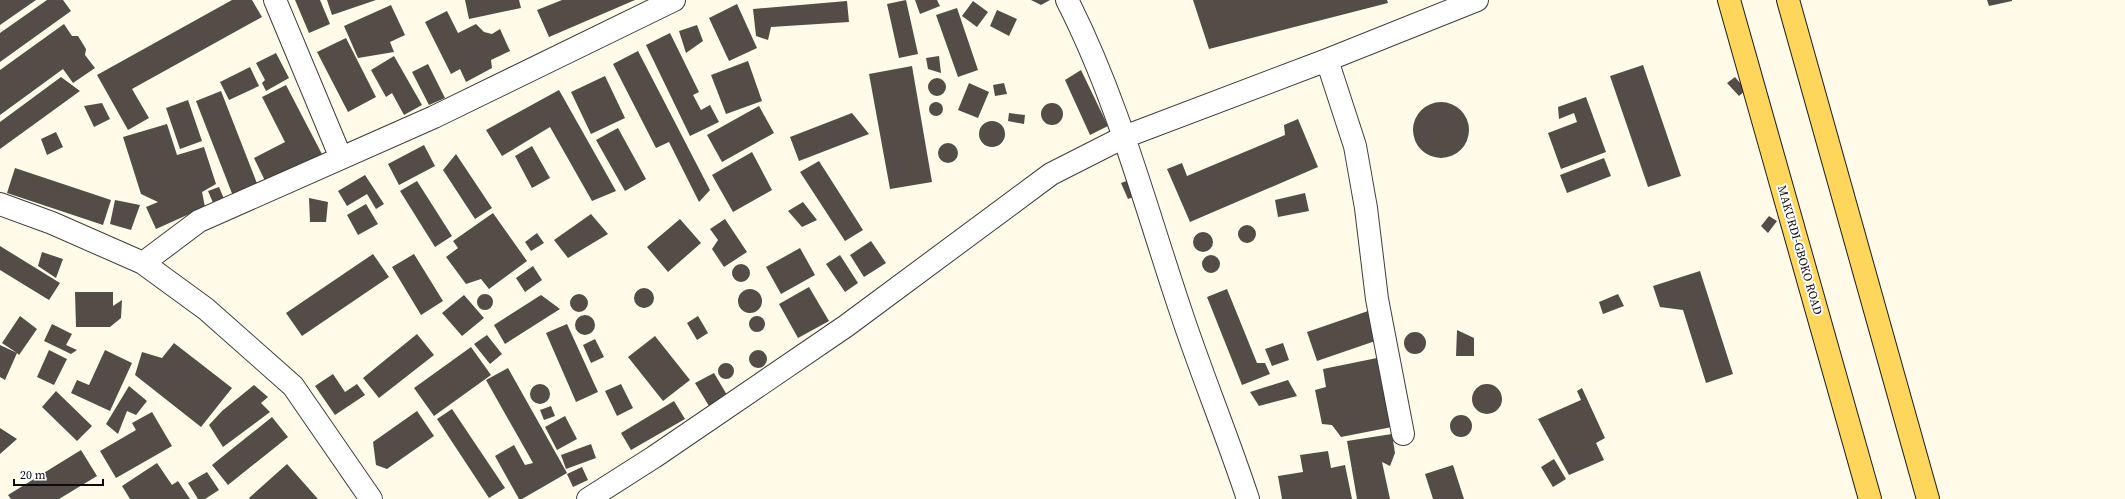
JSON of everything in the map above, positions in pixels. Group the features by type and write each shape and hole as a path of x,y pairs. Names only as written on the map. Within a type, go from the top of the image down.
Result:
{"main road":[{"name":"MAKURDI-GBOKO ROAD","path":"1729,0 1870,499"},
{"path":"1788,0 1928,499"}],"street":[{"path":"275,0 341,158"},
{"path":"143,263 200,221 434,117 674,0"},
{"path":"1068,0 1087,39 1124,138 1180,310 1248,499"},
{"path":"588,499 654,457 846,326 1051,174 1124,138 1327,60 1477,0"},
{"path":"1327,60 1355,146 1366,208 1376,299 1403,434"},
{"path":"0,204 52,223 143,263 206,308 293,386 371,499"}],"building":[{"path":"0,0 36,0 0,25"},
{"path":"47,0 63,0 71,11 0,62 0,33"},
{"path":"232,0 252,0 262,17 132,89 149,118 128,130 97,75"},
{"path":"295,0 320,0 330,24 309,33"},
{"path":"327,0 376,0 332,15"},
{"path":"465,0 519,0 521,8 469,19"},
{"path":"562,0 635,0 549,37 537,10"},
{"path":"906,0 918,54 899,58 887,4"},
{"path":"915,0 937,0 940,6 920,14"},
{"path":"1031,0 1050,0 1041,5"},
{"path":"1193,0 1387,0 1388,3 1209,49"},
{"path":"1987,0 2012,0 2012,1 1989,6"},
{"path":"847,1 849,22 771,27 768,40 756,36 753,9"},
{"path":"973,1 988,12 977,27 962,16"},
{"path":"737,4 757,48 729,61 709,18"},
{"path":"391,5 405,35 390,42 394,52 358,58 344,26"},
{"path":"957,8 978,70 958,77 936,15"},
{"path":"997,10 1017,19 1009,36 990,26"},
{"path":"447,11 458,33 476,24 484,32 492,34 500,29 510,51 491,60 492,68 466,82 460,69 451,74 425,22"},
{"path":"64,24 72,36 78,36 86,49 85,55 95,68 73,83 63,69 0,115 0,70"},
{"path":"697,25 703,41 686,53 679,31"},
{"path":"670,33 699,92 693,95 701,110 710,105 719,122 690,136 646,45"},
{"path":"346,38 376,97 348,112 317,52"},
{"path":"638,51 710,190 699,202 669,142 656,148 613,64"},
{"path":"276,53 289,78 266,91 262,83 265,80 256,63"},
{"path":"394,56 422,105 404,115 392,93 386,97 371,70"},
{"path":"939,56 941,73 928,69 926,58"},
{"path":"748,61 762,101 726,114 711,75"},
{"path":"428,64 445,98 429,105 412,72"},
{"path":"1643,65 1681,176 1648,187 1610,76"},
{"path":"912,66 932,182 890,189 869,74"},
{"path":"250,67 259,86 229,100 220,82"},
{"path":"1081,70 1108,126 1090,135 1065,80"},
{"path":"605,76 625,118 591,134 571,92"},
{"path":"61,77 80,91 0,149 0,122"},
{"path":"1735,77 1746,90 1739,96 1727,83"},
{"path":"933,78 941,78 946,83 944,94 941,96 933,96 928,91 928,83"},
{"path":"969,83 989,92 978,118 958,110"},
{"path":"1004,83 1007,94 995,96 993,85"},
{"path":"286,85 324,158 268,187 254,158 285,142 262,97"},
{"path":"559,90 616,191 592,201 550,127 502,156 486,130"},
{"path":"221,91 258,186 233,196 196,101"},
{"path":"1586,97 1606,152 1561,169 1548,133 1577,122 1574,113 1559,119 1558,107"},
{"path":"188,100 202,141 180,149 166,108"},
{"path":"936,102 941,104 943,109 941,114 936,116 931,114 929,109 931,104"},
{"path":"1435,102 1447,102 1457,106 1465,114 1469,124 1469,136 1465,146 1457,154 1447,158 1435,158 1425,154 1417,146 1413,136 1413,124 1417,114 1425,106"},
{"path":"102,103 110,119 94,127 84,106"},
{"path":"1052,103 1060,106 1063,114 1060,122 1052,125 1044,122 1041,114 1044,106"},
{"path":"759,106 774,133 722,162 707,135"},
{"path":"852,113 869,134 799,161 790,137"},
{"path":"1009,113 1025,115 1024,124 1008,121"},
{"path":"1298,119 1318,167 1190,222 1167,169 1182,163 1187,176 1285,135 1284,125"},
{"path":"992,121 1001,125 1005,134 1001,143 992,147 983,143 979,134 983,125"},
{"path":"167,124 177,155 204,147 216,184 202,192 205,207 156,229 146,207 158,202 141,194 123,137"},
{"path":"618,128 646,179 625,191 596,140"},
{"path":"56,132 63,147 47,155 41,139"},
{"path":"948,143 955,146 958,153 955,160 948,163 941,160 938,153 941,146"},
{"path":"424,145 435,166 399,185 388,164"},
{"path":"532,146 550,178 532,188 515,156"},
{"path":"752,152 772,190 733,212 712,175"},
{"path":"456,154 492,208 475,219 443,170"},
{"path":"1604,158 1611,176 1567,193 1560,175"},
{"path":"819,161 863,230 845,241 800,172"},
{"path":"15,168 111,200 103,225 7,193"},
{"path":"365,175 384,204 376,209 367,194 347,206 338,191"},
{"path":"1129,180 1136,196 1128,199 1121,183"},
{"path":"417,181 452,236 435,247 400,191"},
{"path":"219,187 225,201 214,205 208,191"},
{"path":"1305,193 1309,211 1278,217 1275,200"},
{"path":"309,198 328,202 326,222 310,222"},
{"path":"115,200 140,205 131,230 110,224"},
{"path":"803,202 817,220 802,227 788,211"},
{"path":"366,204 378,224 358,235 347,215"},
{"path":"493,213 527,261 489,289 481,279 466,284 446,257 458,248 453,241"},
{"path":"591,214 608,234 568,258 554,240"},
{"path":"1769,216 1777,221 1768,233 1761,226"},
{"path":"680,219 701,243 668,272 647,247"},
{"path":"725,219 747,252 724,267 712,249 718,240 710,229"},
{"path":"1247,225 1253,228 1256,234 1253,240 1247,243 1241,240 1238,234 1241,228"},
{"path":"1199,232 1207,232 1213,238 1213,246 1207,252 1199,252 1193,246 1193,238"},
{"path":"537,233 544,243 531,251 525,242"},
{"path":"871,241 886,263 864,277 850,255"},
{"path":"0,246 60,283 49,300 0,270"},
{"path":"800,248 815,275 781,294 766,267"},
{"path":"42,252 63,259 56,278 38,266"},
{"path":"373,254 389,277 302,336 286,313"},
{"path":"414,254 443,301 421,315 392,267"},
{"path":"840,255 858,283 845,292 826,264"},
{"path":"1211,255 1217,258 1220,264 1217,270 1211,273 1205,270 1202,264 1205,258"},
{"path":"737,264 745,264 750,269 748,280 745,282 737,282 732,277 732,269"},
{"path":"533,266 542,280 525,292 516,278"},
{"path":"1700,271 1733,374 1706,383 1683,310 1660,307 1653,286"},
{"path":"809,287 829,321 798,338 779,304"},
{"path":"644,288 651,291 654,298 651,305 644,308 637,305 634,298 637,291"},
{"path":"750,289 755,290 761,296 761,306 755,312 750,313 745,312 739,306 738,301 739,296 745,290"},
{"path":"1227,289 1257,363 1265,363 1270,374 1242,385 1207,297"},
{"path":"75,292 113,292 113,306 122,300 121,318 110,327 76,327"},
{"path":"485,294 491,296 493,302 491,308 485,310 479,308 477,302 479,296"},
{"path":"579,294 585,297 588,303 585,309 579,312 573,309 570,303 573,297"},
{"path":"1618,294 1624,306 1603,314 1599,302"},
{"path":"464,295 484,318 462,336 442,313"},
{"path":"541,295 560,309 505,344 494,325"},
{"path":"1371,310 1381,339 1317,361 1307,332"},
{"path":"581,315 589,315 595,321 595,329 589,335 581,335 575,329 575,321"},
{"path":"20,316 37,329 19,355 2,343"},
{"path":"698,316 708,333 697,340 687,323"},
{"path":"754,316 760,316 765,321 763,330 760,332 754,332 749,327 749,321"},
{"path":"52,324 72,334 66,345 77,350 71,354 44,341"},
{"path":"567,324 598,392 576,402 546,333"},
{"path":"1457,330 1474,338 1474,356 1456,356"},
{"path":"1415,332 1423,335 1426,343 1423,351 1415,354 1407,351 1404,343 1407,335"},
{"path":"417,334 434,355 379,398 363,378"},
{"path":"487,335 502,354 490,364 474,344"},
{"path":"655,336 690,380 663,401 628,357"},
{"path":"595,339 604,357 591,363 583,345"},
{"path":"174,343 232,388 201,427 135,375 142,352 162,358"},
{"path":"1283,343 1289,360 1272,366 1265,349"},
{"path":"0,345 17,353 5,380 0,377"},
{"path":"471,347 491,375 434,416 414,388"},
{"path":"49,350 67,359 54,385 37,377"},
{"path":"105,350 132,363 110,411 71,393 77,380 89,385"},
{"path":"754,350 762,350 767,355 765,366 762,368 754,368 749,363 749,355"},
{"path":"1377,358 1392,427 1341,437 1332,425 1322,424 1315,390 1326,387 1323,369"},
{"path":"726,363 732,365 734,371 732,377 726,379 720,377 718,371 720,365"},
{"path":"508,368 567,473 522,499 519,499 495,456 514,445 525,465 533,463 486,380"},
{"path":"714,373 727,395 709,406 695,383"},
{"path":"333,374 345,392 357,384 365,395 335,415 315,386"},
{"path":"1288,380 1297,396 1259,406 1250,392"},
{"path":"540,384 547,387 550,394 547,401 540,404 533,401 530,394 533,387"},
{"path":"621,384 633,408 617,416 605,391"},
{"path":"1487,384 1493,385 1501,393 1501,405 1493,413 1487,414 1481,413 1473,405 1472,399 1473,393 1481,385"},
{"path":"254,385 268,397 261,403 270,412 223,447 209,425 222,411"},
{"path":"129,386 147,401 136,415 127,411 118,434 106,424"},
{"path":"1582,388 1605,438 1596,443 1604,460 1569,475 1538,419 1581,400 1577,391"},
{"path":"56,391 92,426 77,441 42,407"},
{"path":"674,401 685,419 631,450 621,433"},
{"path":"551,406 555,416 544,420 540,410"},
{"path":"452,409 505,488 489,498 437,419"},
{"path":"417,411 434,436 387,469 376,465 373,442"},
{"path":"152,412 172,446 116,478 100,451 136,430 132,423"},
{"path":"1461,415 1469,418 1472,426 1469,434 1461,437 1453,434 1450,426 1453,418"},
{"path":"565,416 577,439 557,450 545,427"},
{"path":"272,417 288,437 228,485 212,465"},
{"path":"0,428 17,439 0,454"},
{"path":"1392,434 1395,453 1390,466 1382,462 1390,499 1357,499 1347,441"},
{"path":"591,444 596,458 566,469 561,455"},
{"path":"81,450 97,476 59,499 11,499 8,495"},
{"path":"1328,451 1331,468 1345,465 1352,499 1282,499 1278,476 1303,472 1300,455"},
{"path":"1554,459 1566,479 1553,487 1541,467"},
{"path":"157,463 172,485 178,481 190,499 130,499 122,486"},
{"path":"287,464 318,499 249,498"},
{"path":"1453,465 1464,499 1433,499 1425,474"},
{"path":"582,467 588,480 573,487 567,474"},
{"path":"207,472 219,490 205,499 198,499 188,483"}]}
